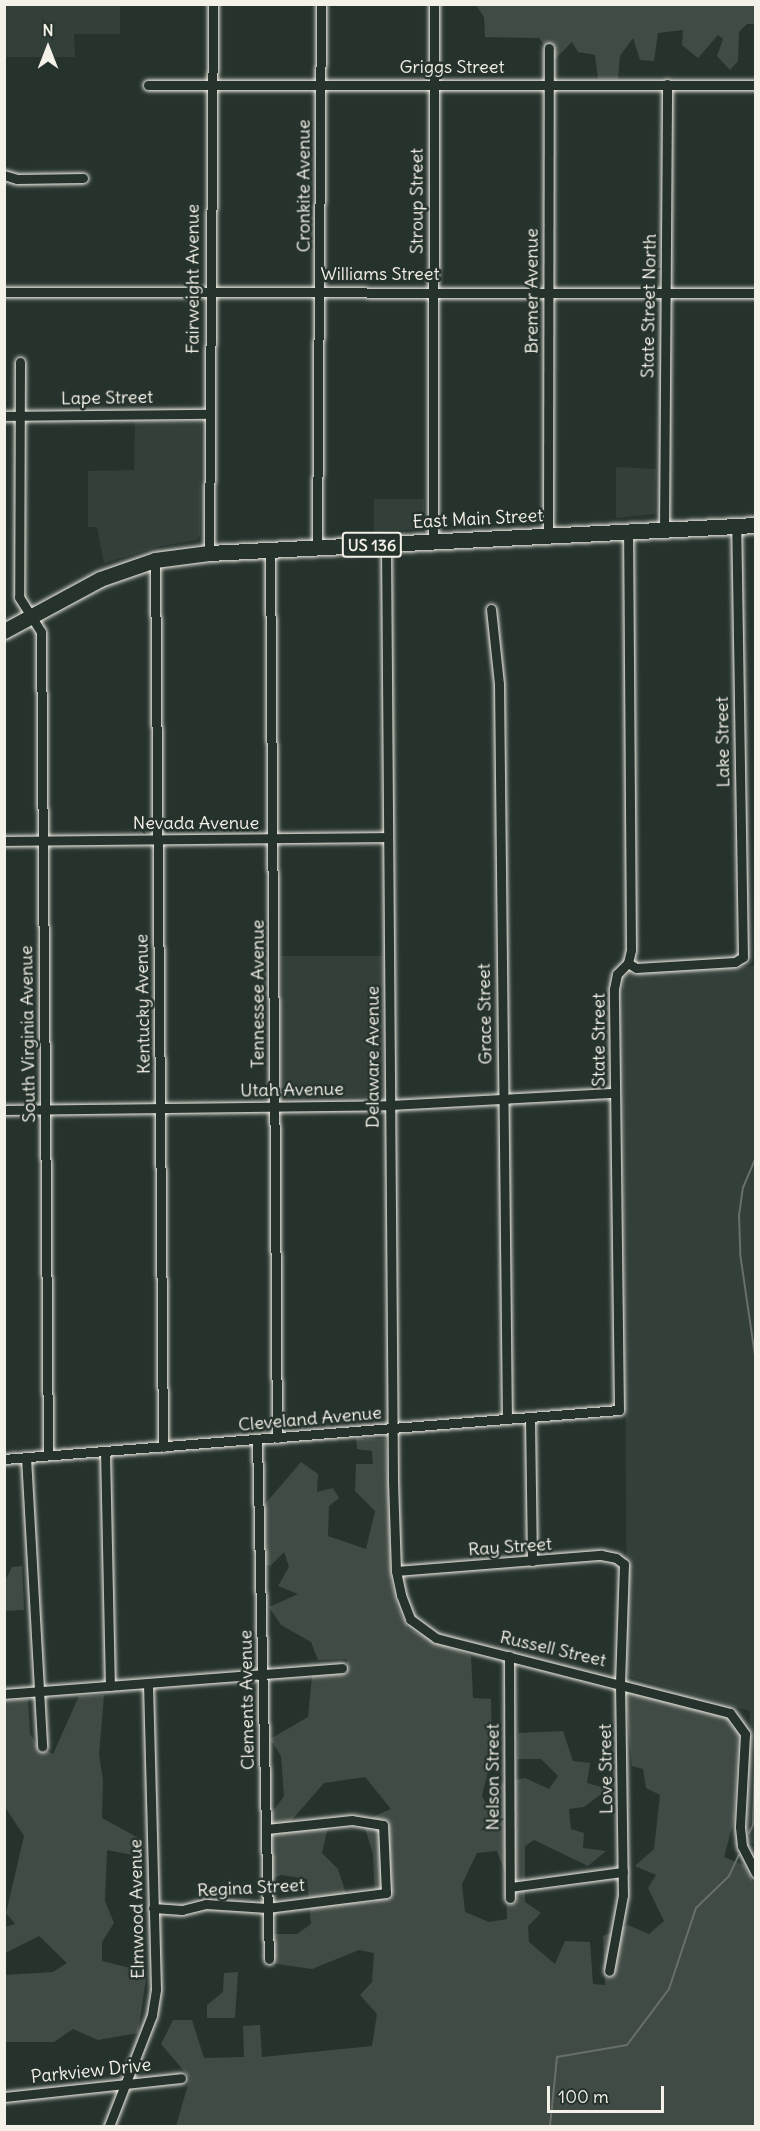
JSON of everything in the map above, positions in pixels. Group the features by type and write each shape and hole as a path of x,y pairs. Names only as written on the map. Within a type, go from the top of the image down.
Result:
{"main road":[{"name":"East Main Street","path":"4,631 99,579 155,560 209,553 756,525"}],"street":[{"name":"Fairweight Avenue","path":"209,553 211,290 209,138 213,84 213,4"},
{"name":"Cronkite Avenue","path":"317,547 321,4"},
{"name":"Stroup Street","path":"433,541 434,4"},
{"name":"Bremer Avenue","path":"548,534 549,48"},
{"name":"Griggs Street","path":"148,85 434,83 756,85"},
{"name":"State Street North","path":"664,528 667,84"},
{"path":"4,175 17,179 83,178"},
{"name":"Williams Street","path":"4,292 211,290 756,293"},
{"name":"South Virginia Avenue","path":"20,362 19,597 40,632 48,1455"},
{"name":"Lape Street","path":"4,416 209,414"},
{"name":"Lake Street","path":"628,963 636,968 735,962 743,957 736,525"},
{"name":"State Street","path":"619,1410 614,989 617,974 628,963 627,531"},
{"name":"Delaware Avenue","path":"386,544 396,1571"},
{"name":"Tennessee Avenue","path":"270,550 277,1438"},
{"name":"Kentucky Avenue","path":"155,560 163,1447"},
{"name":"Grace Street","path":"491,609 500,684 507,1419"},
{"name":"Nevada Avenue","path":"4,842 388,837"},
{"name":"Utah Avenue","path":"4,1110 390,1105 615,1093"},
{"name":"Cleveland Avenue","path":"4,1459 619,1410"},
{"path":"530,1418 532,1561"},
{"name":"Clements Avenue","path":"257,1440 269,1959"},
{"path":"105,1451 110,1686"},
{"path":"26,1457 36,1692 42,1747"},
{"name":"Ray Street","path":"396,1571 601,1555 616,1558 624,1564"},
{"name":"Love Street","path":"609,1971 613,1939 621,1921 623,1872 620,1682 624,1564"},
{"name":"Russell Street","path":"396,1571 404,1606 418,1629 436,1638 620,1682 730,1713 739,1721 745,1734 740,1827 742,1846 756,1873"},
{"name":"Nelson Street","path":"509,1656 510,1898"},
{"path":"4,1694 342,1668"},
{"name":"Elmwood Avenue","path":"109,2127 152,2015 156,1989 148,1683"},
{"name":"Regina Street","path":"153,1908 182,1910 206,1904 267,1908 386,1893 383,1825 352,1820 266,1829"},
{"path":"510,1887 623,1872"},
{"name":"Parkview Drive","path":"4,2097 181,2078"}],"shaded area":[{"path":"5,4 120,5 120,34 74,34 75,57 5,57"},
{"path":"476,5 755,5 755,24 747,24 739,32 738,61 730,70 717,56 723,39 718,35 698,58 682,45 683,30 658,33 654,61 640,60 633,38 620,56 618,79 598,79 595,55 578,52 572,42 554,60 539,38 485,37 484,17"},
{"path":"135,421 201,421 200,536 197,540 161,546 104,563 97,527 88,527 88,471 134,470"},
{"path":"616,467 656,469 655,514 616,518"},
{"path":"374,499 424,499 424,522 417,529 374,532"},
{"path":"281,956 383,956 383,1097 281,1097"},
{"path":"755,966 755,1844 747,1842 750,1711 627,1676 623,978 629,973"},
{"path":"356,1439 386,1439 391,1579 397,1606 408,1629 471,1656 473,1698 491,1699 492,1754 482,1796 491,1814 501,1783 525,1778 549,1789 558,1776 541,1759 517,1759 518,1733 563,1731 573,1761 590,1763 587,1783 608,1789 584,1807 569,1809 571,1829 584,1833 583,1848 606,1851 588,1866 534,1840 525,1846 525,1902 541,1913 528,1926 529,1942 555,1964 565,1941 590,1942 593,1984 605,1985 603,1936 628,1925 649,1934 664,1921 648,1888 656,1875 635,1866 654,1849 660,1795 646,1788 643,1769 632,1766 625,1690 683,1702 725,1717 738,1732 734,1820 724,1857 744,1865 755,1885 755,2126 176,2126 190,2078 161,2044 173,2020 192,2020 204,2058 244,2057 243,2026 260,2025 262,2057 372,2046 377,2014 360,1995 372,1982 374,1953 359,1950 312,1969 270,1963 272,1934 297,1934 311,1924 307,1879 281,1875 272,1879 271,1814 284,1796 281,1756 270,1739 308,1717 312,1676 347,1673 347,1659 318,1660 311,1642 281,1625 269,1607 298,1594 278,1586 289,1567 284,1552 270,1566 265,1564 265,1504 301,1462 318,1474 317,1492 333,1488 339,1498 329,1506 328,1536 366,1549 375,1511 355,1491 356,1464 373,1464 372,1451 357,1449","holes":["365,1777 391,1809 375,1816 365,1828 373,1854 375,1902 349,1903 338,1869 322,1853 328,1827 296,1831 291,1821 324,1783","497,1851 505,1872 507,1919 489,1922 465,1912 462,1884 477,1853"]},
{"path":"22,1566 24,1610 5,1611 5,1581 12,1567"},
{"path":"104,1695 99,1755 103,1780 102,1818 144,1841 143,1857 107,1850 105,1901 114,1923 102,1942 102,1961 147,1972 138,2033 98,2040 73,2029 54,2042 5,2042 5,1975 53,1972 67,1963 39,1936 5,1953 5,1927 15,1924 6,1913 24,1836 5,1807 4,1700 28,1699 30,1734 39,1748 53,1754 79,1696"},
{"path":"238,1972 235,2018 207,2018 207,2005 223,1992 224,1973"}],"waterway":[{"path":"756,1157 743,1187 739,1215 740,1253 756,1363"},
{"path":"749,1833 753,1825 756,1737"},
{"path":"550,2126 557,2057 627,2045 669,1989 696,1908 729,1876 739,1855"}]}
